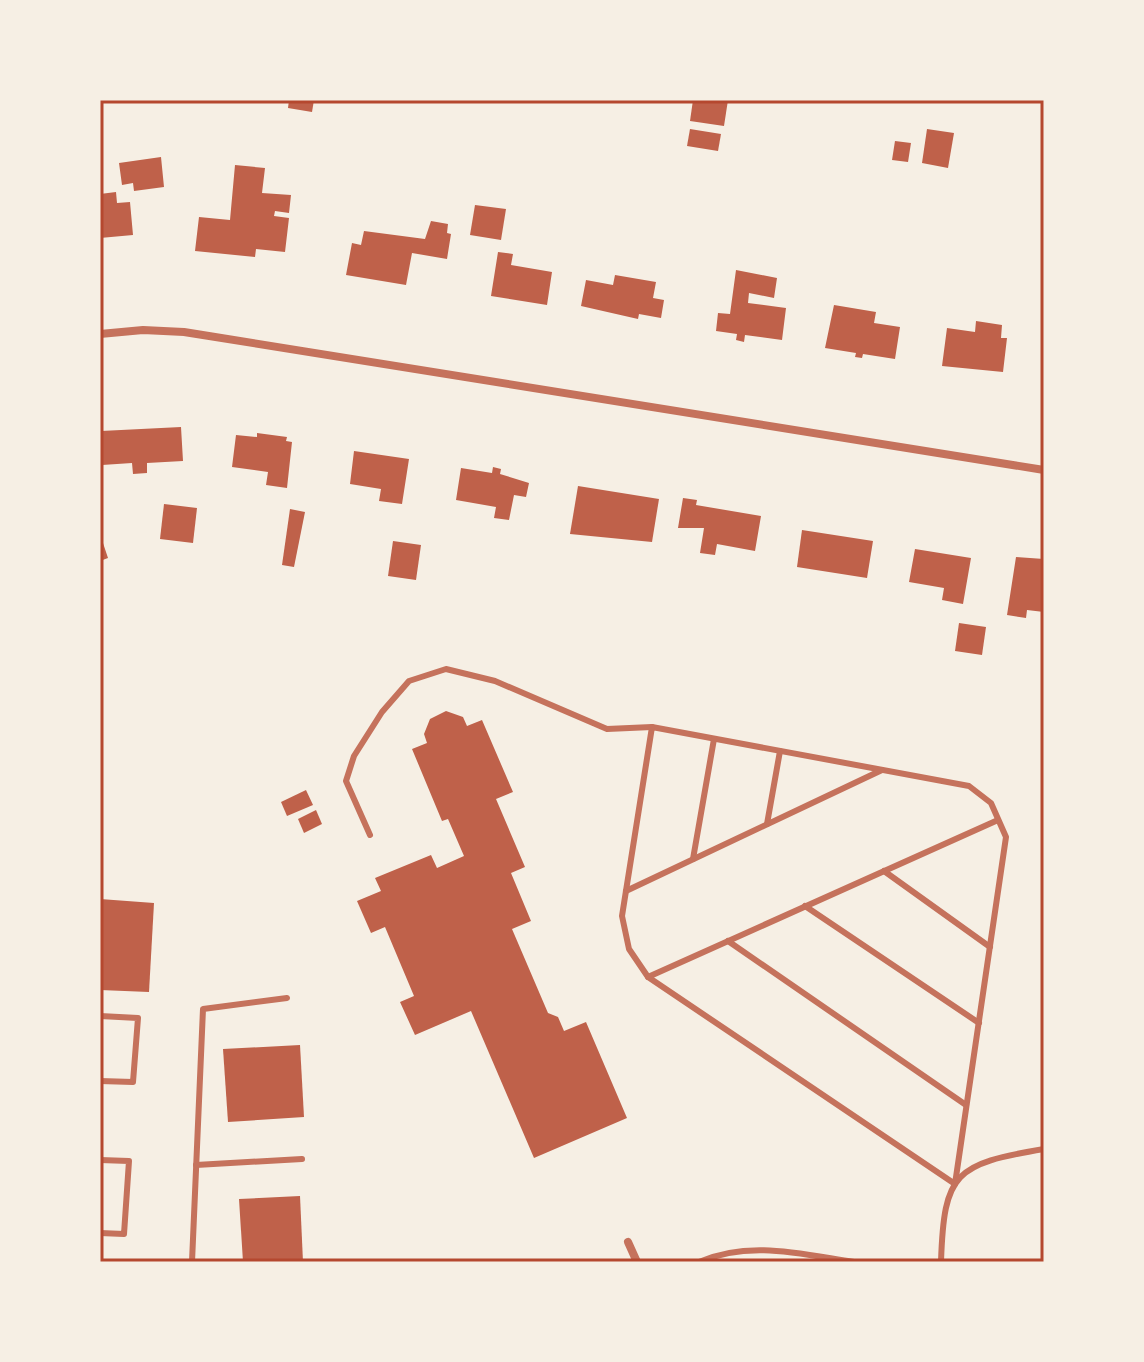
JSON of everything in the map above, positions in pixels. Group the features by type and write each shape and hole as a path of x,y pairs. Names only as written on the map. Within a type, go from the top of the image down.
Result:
{"street":[{"path":"100,334 143,330 184,332 1044,470"},
{"path":"628,1242 637,1262"}],"lane":[{"path":"370,835 346,781 354,756 382,712 409,681 446,669 495,681 607,729 652,727 969,786 991,803 1006,837 955,1184 943,1209 941,1262"},
{"path":"652,727 622,916 629,949 648,977 955,1184"},
{"path":"693,859 714,739"},
{"path":"767,824 780,751"},
{"path":"626,891 882,770"},
{"path":"648,977 998,820"},
{"path":"884,871 990,947"},
{"path":"805,906 979,1023"},
{"path":"728,941 966,1105"},
{"path":"192,1262 203,1009 287,998"},
{"path":"100,1016 138,1018 133,1082 100,1081"},
{"path":"955,1184 975,1166 1044,1149"},
{"path":"196,1165 302,1159"},
{"path":"100,1160 129,1161 124,1234 100,1233"},
{"path":"699,1262 734,1251 763,1248 854,1262"}],"building":[{"path":"289,100 314,100 312,112 288,108"},
{"path":"693,100 728,100 724,126 690,121"},
{"path":"690,129 721,134 718,151 687,146"},
{"path":"927,129 954,133 948,168 922,163"},
{"path":"895,141 911,143 908,162 892,160"},
{"path":"161,157 164,187 134,191 133,183 122,185 119,163"},
{"path":"235,165 265,168 262,193 291,195 289,213 275,211 274,216 289,218 285,252 256,249 255,257 195,251 199,217 230,220"},
{"path":"116,192 117,203 130,202 133,235 100,238 100,194"},
{"path":"475,205 506,209 501,240 470,235"},
{"path":"431,221 448,224 447,233 451,234 447,259 412,253 406,285 346,275 352,243 361,245 364,231 425,239"},
{"path":"498,252 513,254 511,265 552,272 547,305 491,296"},
{"path":"736,270 777,278 774,298 749,293 748,303 786,308 782,340 745,335 744,342 736,340 737,334 716,331 718,313 730,314"},
{"path":"615,275 656,282 653,298 664,300 661,318 639,314 638,319 581,306 586,280 613,285"},
{"path":"834,305 876,312 874,323 900,327 895,359 863,354 862,358 855,357 856,353 825,348"},
{"path":"976,321 1002,325 1001,338 1007,338 1003,372 942,366 947,328 975,332"},
{"path":"181,427 183,461 147,463 147,473 133,474 132,463 102,465 101,431"},
{"path":"257,433 287,437 286,441 292,442 287,488 266,485 268,472 232,467 236,435 257,437"},
{"path":"354,451 409,459 402,504 379,501 381,489 350,484"},
{"path":"493,467 501,469 500,474 529,483 526,497 514,495 509,520 494,518 496,507 456,500 461,468 492,473"},
{"path":"578,486 659,499 652,542 570,534"},
{"path":"683,498 697,500 696,505 761,516 755,551 717,544 715,555 700,553 704,528 678,528"},
{"path":"164,504 197,508 193,543 160,539"},
{"path":"290,509 305,512 294,567 282,565"},
{"path":"802,530 873,541 867,578 797,567"},
{"path":"100,534 108,558 100,561"},
{"path":"393,541 421,545 416,580 388,576"},
{"path":"915,549 971,558 963,604 942,600 944,588 909,582"},
{"path":"1016,557 1044,559 1044,612 1027,610 1026,618 1007,615"},
{"path":"959,623 986,627 982,655 955,651"},
{"path":"446,711 463,717 467,726 482,720 513,792 496,799 525,867 511,873 531,921 512,929 548,1013 558,1017 564,1031 586,1022 627,1118 534,1158 471,1011 415,1035 400,1002 414,996 385,927 371,933 357,901 381,891 375,878 431,855 437,868 464,856 448,819 442,821 412,749 427,743 424,734 430,719"},
{"path":"306,790 313,805 287,816 281,802"},
{"path":"316,810 322,824 304,833 298,819"},
{"path":"100,899 154,903 149,992 100,990"},
{"path":"300,1045 304,1117 228,1122 223,1049"},
{"path":"300,1196 303,1262 243,1262 239,1199"}]}
